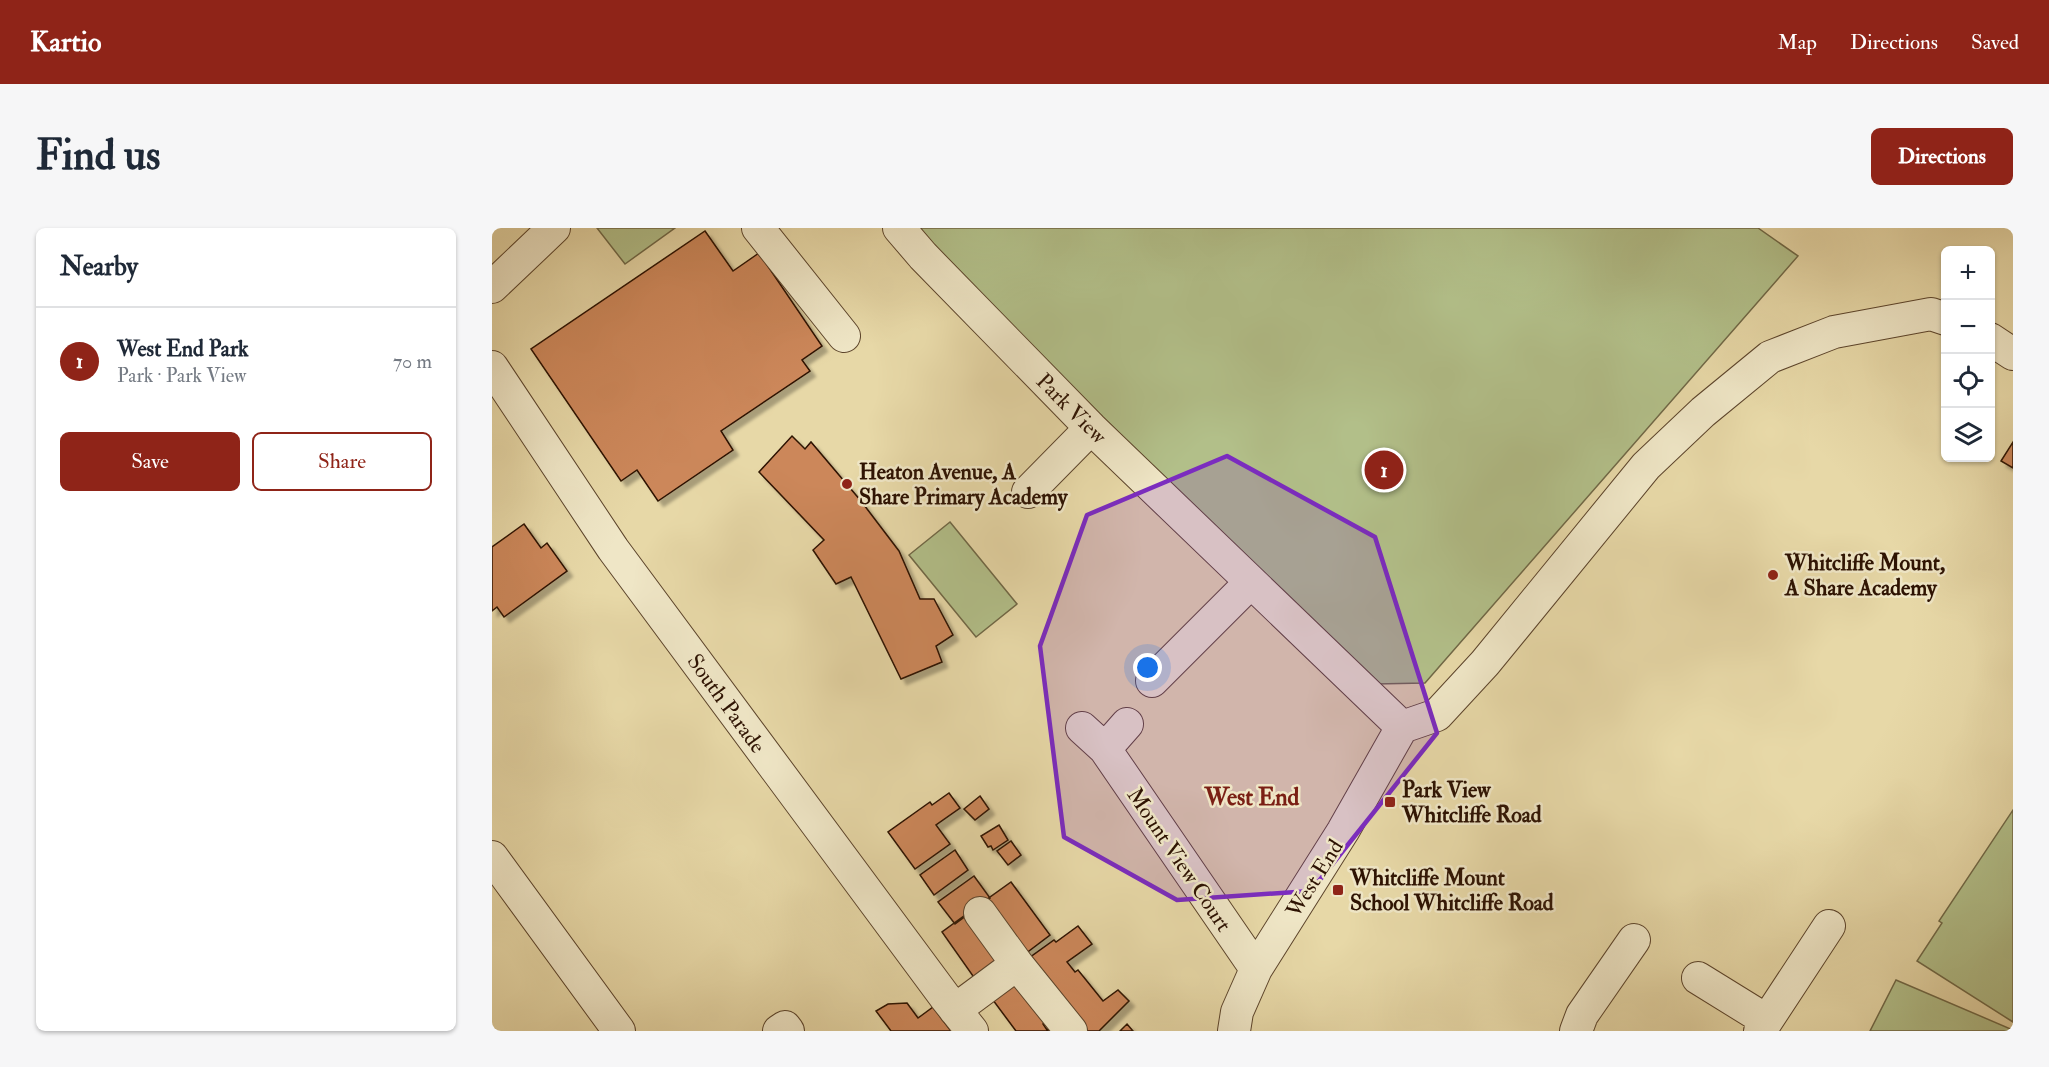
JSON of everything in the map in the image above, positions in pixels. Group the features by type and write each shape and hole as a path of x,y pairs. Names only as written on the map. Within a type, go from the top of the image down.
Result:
{"street":[{"path":"758,228 844,336"},
{"name":"Park View","path":"899,228 923,256 1091,428 1402,727"},
{"path":"492,287 548,230"},
{"path":"1402,727 1437,715 1485,663 1646,466 1703,412 1770,357 1834,332 1930,314 1941,317"},
{"path":"1995,342 2013,354"},
{"name":"South Parade","path":"492,367 613,549 963,1020"},
{"path":"1028,492 1091,428"},
{"path":"1152,681 1251,582"},
{"name":"Mount View Court","path":"1128,724 1094,739 1256,969"},
{"name":"West End","path":"1234,1031 1237,1012 1256,969 1343,831 1402,727"},
{"path":"492,857 619,1031"},
{"path":"980,913 1017,964 1071,1031"},
{"path":"1698,978 1763,1025 1829,926"},
{"path":"1576,1031 1582,1015 1634,940"},
{"path":"963,1020 1017,964"},
{"path":"779,1031 785,1027 788,1031"}],"highlighted area":[{"path":"1227,456 1375,537 1437,733 1311,891 1177,900 1064,837 1040,646 1087,515"}],"green space":[{"path":"597,228 675,228 625,264"},
{"path":"910,228 1758,228 1798,256 1425,683 1375,684"},
{"path":"950,522 1017,604 976,637 909,555"},
{"path":"2013,810 2013,1022 1917,961 1942,923 1939,921"},
{"path":"1896,980 2013,1030 2013,1031 1870,1031"}],"building":[{"path":"705,231 733,271 759,253 822,346 802,360 810,371 721,431 733,450 658,501 637,470 621,481 531,349"},
{"path":"792,436 805,449 811,442 861,501 899,551 920,599 934,599 953,635 936,646 942,662 901,679 851,577 836,584 813,550 824,540 759,472"},
{"path":"2013,442 2013,468 2001,461"},
{"path":"524,524 541,548 547,543 567,571 504,617 497,607 492,611 492,547"},
{"path":"949,793 960,808 936,825 950,844 915,869 888,832 930,802 932,805"},
{"path":"980,796 989,809 975,820 964,809"},
{"path":"999,825 1008,840 993,850 991,846 988,847 981,836"},
{"path":"1011,841 1021,855 1008,865 997,851"},
{"path":"955,850 968,870 934,895 920,875"},
{"path":"974,876 990,898 955,924 938,902"},
{"path":"1011,882 1050,935 1025,954 986,900"},
{"path":"968,913 1010,964 980,986 942,932"},
{"path":"1078,926 1092,944 1067,962 1075,972 1078,970 1103,1001 1118,990 1129,1001 1099,1031 1085,1031 1029,958"},
{"path":"1015,976 1046,1022 1043,1024 1047,1030 1052,1027 1061,1031 1016,1031 987,992"},
{"path":"907,1003 918,1018 933,1007 951,1031 891,1031 876,1011 888,1004"},
{"path":"1127,1024 1133,1031 1120,1031"}],"place":[{"name":"West End Park","path":"1384,470"},
{"name":"Heaton Avenue, A Share Primary Academy","path":"847,484"},
{"name":"Whitcliffe Mount, A Share Academy","path":"1773,575"},
{"name":"Park View Whitcliffe Road","path":"1390,802"},
{"name":"Whitcliffe Mount School Whitcliffe Road","path":"1338,890"}],"district":[{"name":"West End","path":"1252,797"}]}
